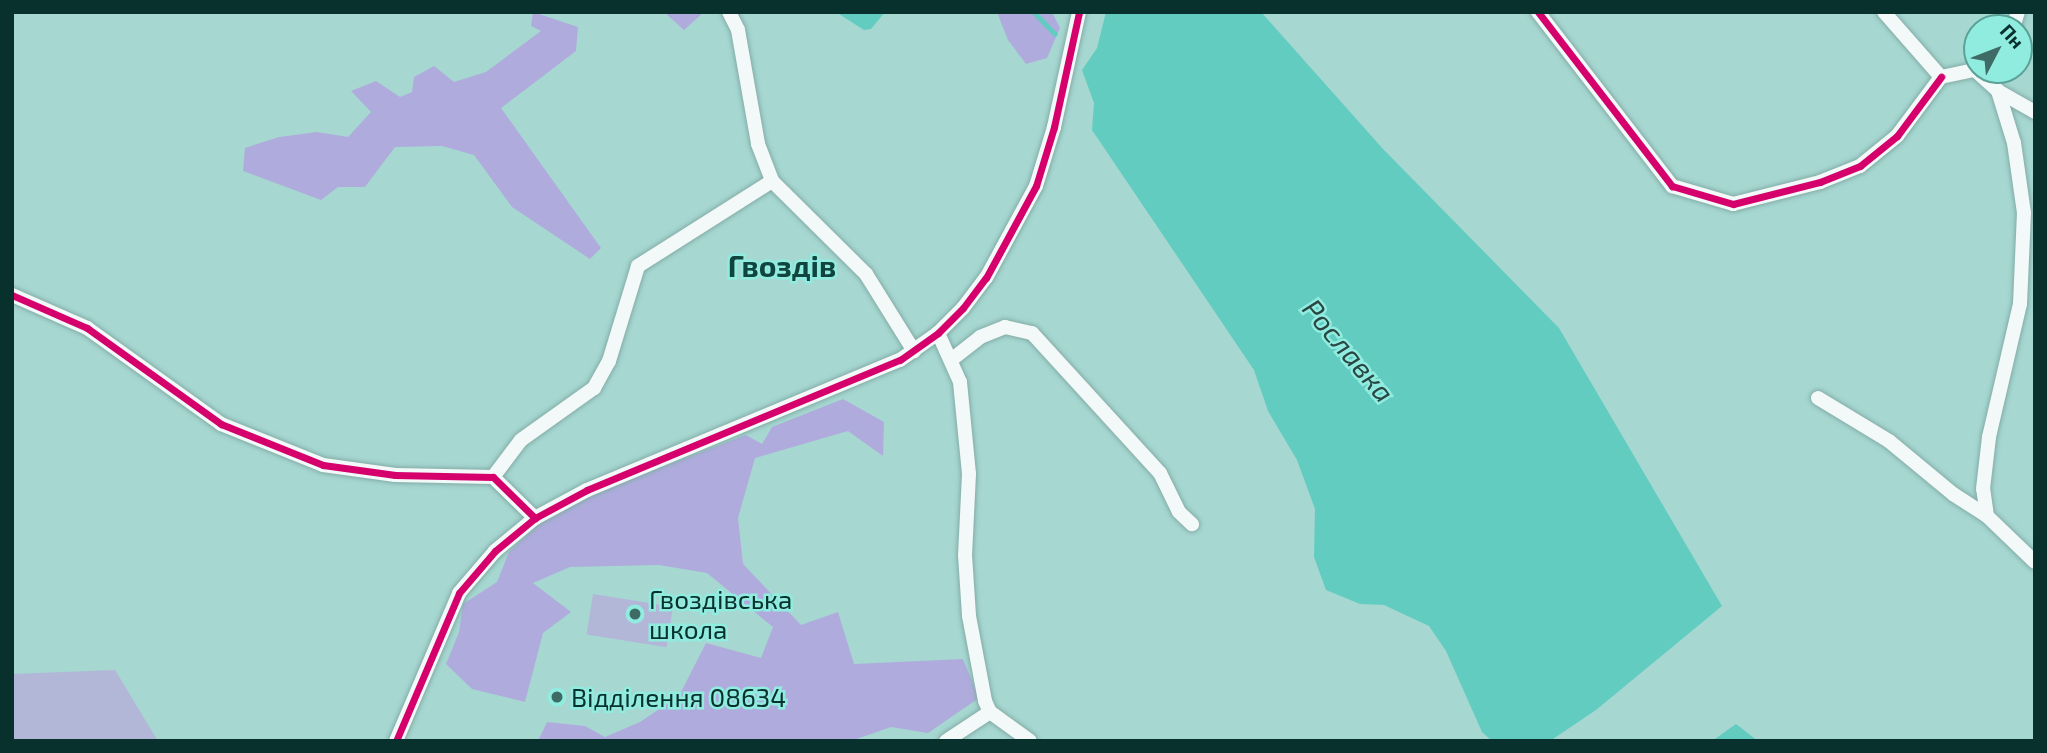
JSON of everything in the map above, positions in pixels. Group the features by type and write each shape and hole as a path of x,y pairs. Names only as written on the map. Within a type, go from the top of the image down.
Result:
{"street":[{"path":"729,12 738,30 758,144 772,181 866,274 915,351"},
{"path":"396,741 459,593 495,551 536,518 587,490 915,351 938,333 986,278 1036,186 1054,127 1079,12"},
{"path":"1538,12 1672,186 1733,204 1820,182 1860,166 1897,136 1941,77 1963,72"},
{"path":"1884,12 1941,77"},
{"path":"1991,84 1998,91 2035,112"},
{"path":"1987,516 1983,489 1989,437 2020,304 2024,213 2014,143 1998,91"},
{"path":"493,477 521,440 594,387 609,361 638,266 772,181"},
{"path":"12,295 87,328 221,424 323,465 395,475 493,477 536,518"},
{"path":"951,360 980,337 1005,327 1032,333 1160,473 1179,512 1192,524"},
{"path":"938,333 960,382 969,474 965,555 969,616 990,712 1030,741"},
{"path":"1818,398 1889,440 1987,516 2035,562"},
{"path":"946,741 990,712"}],"shaded area":[{"path":"533,12 578,27 576,51 501,108 601,248 590,259 512,207 474,155 442,146 395,147 365,187 338,187 321,200 243,171 245,148 279,137 317,132 348,137 371,112 351,91 376,81 400,97 412,92 414,77 434,66 454,82 486,72 541,31 531,26"},
{"path":"664,12 704,12 684,30"},
{"path":"997,12 1052,12 1060,28 1047,58 1026,64 1008,40"},
{"path":"843,399 884,422 883,456 848,431 755,458 738,518 743,564 801,625 838,612 854,664 963,659 979,698 928,733 891,727 851,741 538,741 547,722 585,726 605,737 640,722 679,696 706,643 761,658 773,627 707,573 659,565 570,567 533,583 571,612 543,633 525,702 472,689 446,664 459,632 463,604 497,582 509,552 543,520 591,494 746,435 762,444 772,427"},
{"path":"593,594 673,607 667,647 587,634"},
{"path":"115,670 158,741 12,741 12,674"}],"water":[{"path":"885,12 871,29 864,30 839,14"},
{"path":"1106,12 1261,12 1383,149 1559,328 1722,606 1596,710 1550,741 1492,741 1482,732 1446,651 1429,626 1384,605 1360,604 1326,590 1314,557 1315,509 1297,460 1268,411 1254,370 1092,130 1094,103 1082,70 1097,48"},
{"path":"1736,724 1758,741 1712,741"}],"waterway":[{"name":"Рославка","path":"1034,12 1055,34"}],"cycle path":[{"path":"396,741 459,593 495,551 535,518 587,490 900,360 938,333 963,308 986,278 1036,186 1054,127 1079,12"},
{"path":"1538,12 1672,186 1733,204 1820,182 1860,166 1897,136 1941,77"},
{"path":"12,295 87,328 221,424 323,465 395,475 493,477 535,518"}],"place":[{"name":"Гвоздівська школа","path":"635,614"},
{"name":"Відділення 08634","path":"557,697"}],"district":[{"name":"Гвоздів","path":"782,265"}]}
